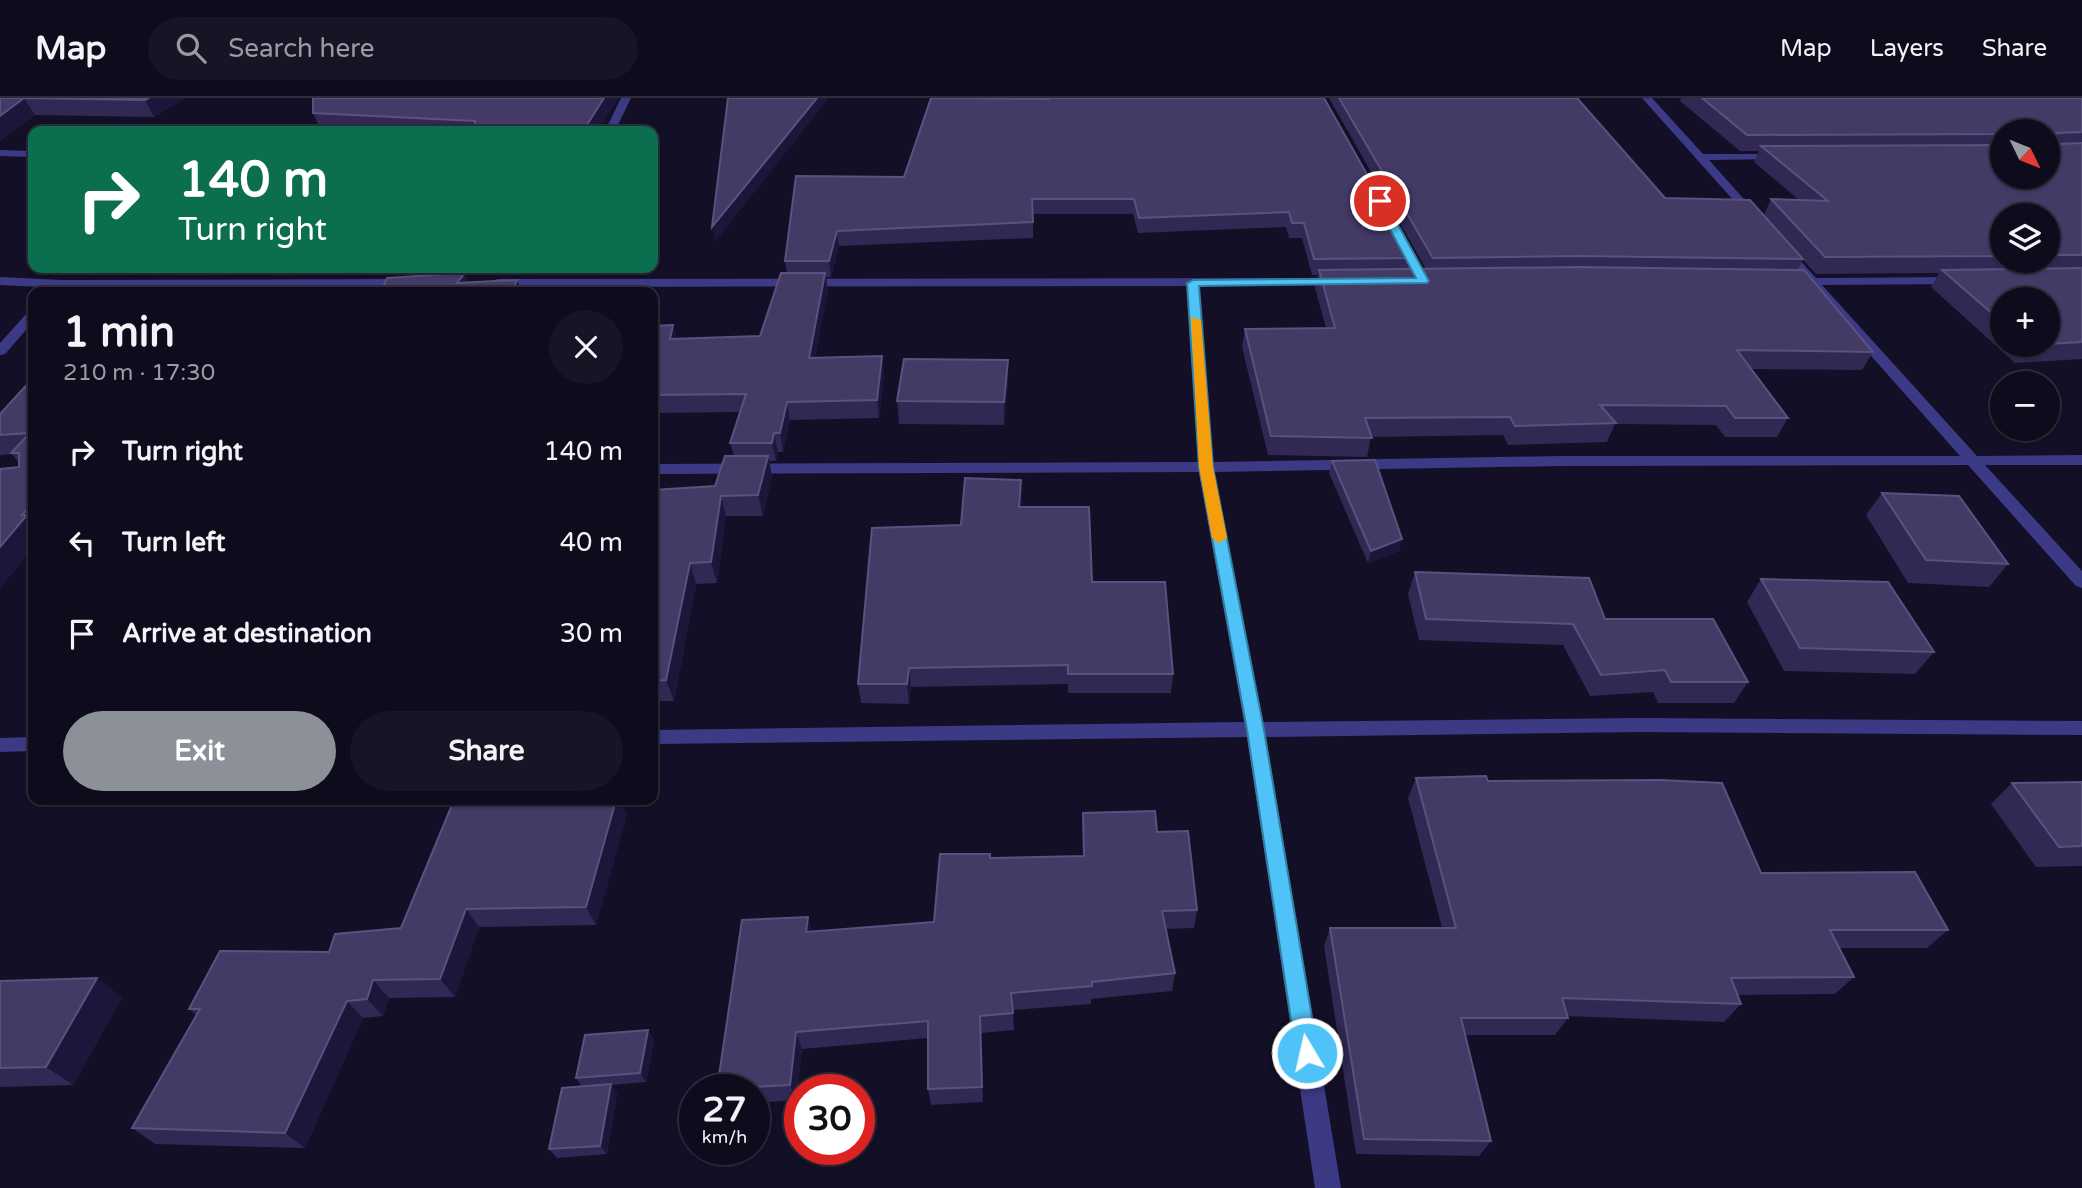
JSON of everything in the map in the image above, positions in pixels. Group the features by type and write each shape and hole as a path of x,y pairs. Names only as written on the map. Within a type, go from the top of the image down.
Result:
{"street":[{"path":"612,126 626,98"},
{"path":"1647,98 2082,582"},
{"path":"0,153 28,154"},
{"path":"1699,157 1788,156"},
{"path":"59,287 72,273"},
{"path":"510,283 519,273"},
{"path":"1772,282 1974,280"},
{"path":"0,281 50,287"},
{"path":"483,283 1355,281"},
{"path":"1193,283 1206,467 1255,730 1328,1188"},
{"path":"148,287 416,284"},
{"path":"0,351 28,320"},
{"path":"658,469 1206,467 1562,461 2082,460"},
{"path":"658,737 1639,725 2082,728"},
{"path":"0,745 28,744"}],"building":[{"path":"0,98 24,98 0,116"},
{"path":"24,98 149,98 145,100"},
{"path":"313,98 604,98 586,126 475,126 475,121 313,113"},
{"path":"728,98 817,98 712,227"},
{"path":"931,98 1324,98 1414,258 1314,259 1304,223 1292,223 1289,212 1139,218 1134,199 1032,199 1033,222 837,231 829,261 785,261 796,176 904,177"},
{"path":"1339,98 1577,98 1665,198 1750,200 1803,259 1578,256 1433,258"},
{"path":"1702,98 2082,98 2082,132 2060,133 2060,119 1990,119 1990,134 1747,135"},
{"path":"2082,143 2082,255 2060,255 2060,203 1990,203 1990,256 1825,257 1771,199 1828,201 1761,146 1990,145 1990,189 2060,189 2060,144"},
{"path":"1579,267 1804,270 1873,352 1737,350 1788,418 1735,418 1726,406 1600,405 1616,423 1515,426 1510,417 1365,418 1372,438 1271,436 1245,329 1335,328 1319,270"},
{"path":"2060,268 2082,268 2082,342 2060,343 2060,287 1990,287 1990,312 1942,270 2060,273"},
{"path":"465,273 457,283 517,280 514,287 383,287 387,278"},
{"path":"781,273 825,273 809,358 882,356 877,400 787,402 780,433 774,433 772,443 730,443 746,394 658,395 658,326 673,325 670,339 760,336"},
{"path":"904,359 1008,360 1004,402 897,401"},
{"path":"28,383 28,433 0,435 0,414"},
{"path":"28,435 28,508 22,515 27,515 0,547 0,469 19,467 19,453 11,453"},
{"path":"725,456 768,456 758,495 721,496 711,562 690,563 666,680 658,681 658,490 715,486"},
{"path":"1375,460 1402,539 1371,551 1332,461"},
{"path":"965,478 1021,480 1019,507 1089,507 1092,582 1165,582 1173,674 1068,674 1068,665 909,668 907,684 858,684 872,528 961,525"},
{"path":"1882,493 1959,496 2008,564 1926,560"},
{"path":"1415,572 1589,578 1605,619 1713,619 1748,682 1671,682 1665,670 1601,675 1573,624 1426,619"},
{"path":"1761,579 1888,582 1934,652 1800,648"},
{"path":"1486,776 1488,781 1661,780 1722,783 1761,873 1915,872 1948,930 1830,930 1854,977 1731,978 1741,1004 1562,998 1568,1018 1461,1018 1491,1141 1364,1139 1330,928 1456,928 1416,778"},
{"path":"2082,782 2082,846 2059,847 2012,783"},
{"path":"452,805 615,805 586,907 466,909 440,979 373,980 367,999 347,1001 285,1133 132,1128 200,1009 189,1009 220,951 329,952 335,934 401,928"},
{"path":"1155,811 1157,832 1188,831 1197,910 1162,911 1175,973 1092,982 1092,986 1011,993 1013,1013 980,1016 982,1087 928,1089 928,1021 796,1032 791,1074 784,1074 784,1085 770,1086 770,1074 719,1074 742,920 808,917 806,932 934,922 940,854 990,854 990,858 1084,856 1083,813"},
{"path":"97,978 46,1067 0,1068 0,981"},
{"path":"648,1030 640,1073 576,1078 585,1035"},
{"path":"611,1084 600,1146 549,1149 562,1088"}],"slow traffic":[{"path":"1195,320 1206,467 1219,538"}],"route":[{"path":"1307,1053 1255,730 1206,467 1193,283 1423,281 1380,201"}]}
